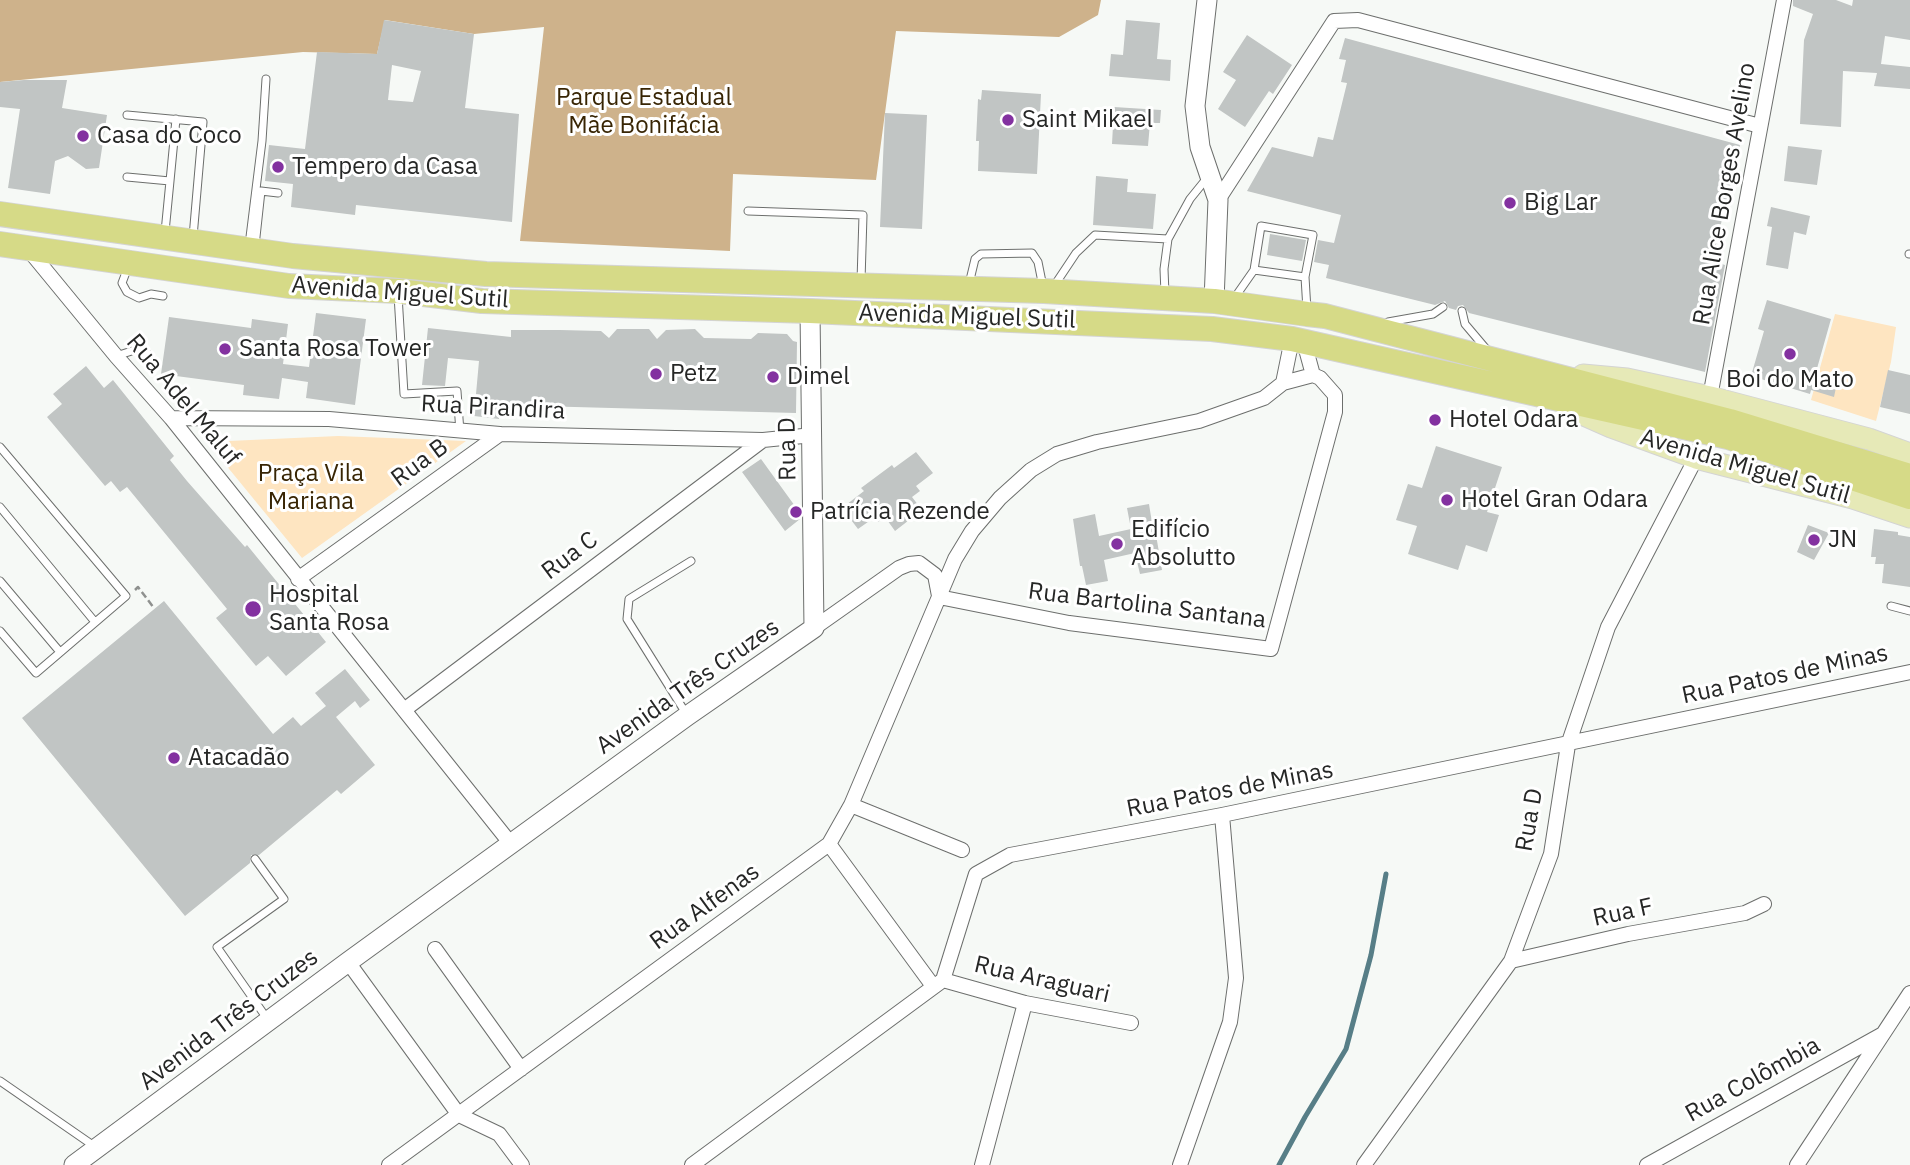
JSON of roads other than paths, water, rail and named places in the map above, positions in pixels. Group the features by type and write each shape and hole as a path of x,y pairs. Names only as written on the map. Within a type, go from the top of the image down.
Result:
{"highway":[{"name":"Avenida Miguel Sutil","path":"0,214 251,250 486,274 1047,291 1222,302 1307,314 1497,360 1541,384"},
{"name":"Avenida Miguel Sutil","path":"0,244 289,286 398,291 482,301 810,311 1212,328 1541,384"},
{"path":"1541,384 1730,421 1910,476"},
{"path":"1541,384 1728,437 1910,497"}],"main road":[{"name":"Avenida Miguel Sutil","path":"1541,384 1627,379 1710,397 1869,439 1910,454"},
{"name":"Avenida Miguel Sutil","path":"1541,384 1611,427 1696,458 1853,498 1910,517"}],"street":[{"path":"1207,0 1195,106 1200,147 1218,200 1222,302"},
{"name":"Rua Alice Borges Avelino","path":"1710,397 1784,0"},
{"path":"1218,200 1334,21 1358,20 1760,126"},
{"name":"Rua Adel Maluf","path":"28,249 170,418 511,844"},
{"name":"Rua D","path":"810,311 814,628"},
{"path":"1283,383 1298,341"},
{"name":"Rua Bartolina Santana","path":"939,597 1069,623 1271,649 1335,412 1335,395 1320,378 1313,375 1298,341"},
{"path":"939,597 955,559 972,531 1000,499 1040,464 1057,454 1097,442 1199,421 1264,398 1283,383 1313,375"},
{"name":"Rua Pirandira","path":"170,418 329,419 500,434 763,440 813,435"},
{"name":"Rua B","path":"298,579 500,434"},
{"name":"Rua C","path":"404,710 763,440"},
{"name":"Rua D","path":"1364,1165 1511,961 1551,854 1568,745 1608,626 1696,458"},
{"name":"Avenida Três Cruzes","path":"74,1165 687,716 899,568 919,563 934,575 939,597"},
{"name":"Rua Alfenas","path":"390,1165 830,844 851,805 939,597"},
{"name":"Rua Patos de Minas","path":"938,983 976,874 1010,855 1568,745 1910,672"},
{"path":"851,805 962,850"},
{"path":"1180,1165 1230,1022 1236,978 1222,815"},
{"path":"692,1165 938,983 830,844"},
{"name":"Rua F","path":"1511,961 1628,934 1745,913 1764,904"},
{"path":"435,949 521,1069"},
{"path":"348,962 459,1115 499,1134 522,1165"},
{"name":"Rua Araguari","path":"938,983 1130,1023"},
{"path":"1797,1165 1910,993"},
{"path":"982,1165 1024,1003"},
{"name":"Rua Colômbia","path":"1647,1165 1881,1035"}],"lane":[{"path":"251,250 266,79"},
{"path":"127,115 203,122 193,242"},
{"path":"164,237 176,119"},
{"path":"1166,298 1164,268 1168,239 1190,199 1209,176"},
{"path":"127,177 170,181"},
{"path":"251,250 261,191 278,194"},
{"path":"748,211 863,215 861,286"},
{"path":"1222,302 1254,270 1261,226 1313,234 1306,276 1307,314"},
{"path":"1047,291 1076,253 1095,235 1168,239"},
{"path":"968,289 975,259 981,254 1032,253 1038,262 1047,291"},
{"path":"130,263 122,283 127,292 139,298 151,294 163,296"},
{"path":"1254,270 1306,276"},
{"path":"398,291 404,394 457,391 460,432"},
{"path":"1359,325 1416,318 1433,314 1443,307"},
{"path":"1462,312 1465,324 1497,360"},
{"path":"116,356 138,349 145,350 151,358"},
{"path":"0,447 126,596 36,673 0,631"},
{"path":"0,507 95,622"},
{"path":"687,716 627,620 629,599 691,561"},
{"path":"0,581 60,652"},
{"path":"1891,606 1910,611"},
{"path":"255,859 284,899 216,947 269,1021"},
{"path":"0,1081 98,1148"}],"waterway":[{"path":"1279,1165 1346,1049 1371,955 1386,874"}],"place":[{"name":"Saint Mikael","path":"1008,120"},
{"name":"Casa do Coco","path":"83,136"},
{"name":"Tempero da Casa","path":"278,167"},
{"name":"Big Lar","path":"1510,203"},
{"name":"Santa Rosa Tower","path":"225,349"},
{"name":"Boi do Mato","path":"1790,354"},
{"name":"Petz","path":"656,374"},
{"name":"Dimel","path":"773,377"},
{"name":"Hotel Odara","path":"1435,420"},
{"name":"Hotel Gran Odara","path":"1447,500"},
{"name":"Patrícia Rezende","path":"796,512"},
{"name":"JN","path":"1814,540"},
{"name":"Edifício Absolutto","path":"1117,544"},
{"name":"Hospital Santa Rosa","path":"253,609"},
{"name":"Atacadão","path":"174,758"}],"park label":[{"name":"Parque Estadual Mãe Bonifácia","path":"644,112"},
{"name":"Praça Vila Mariana","path":"311,488"}]}
